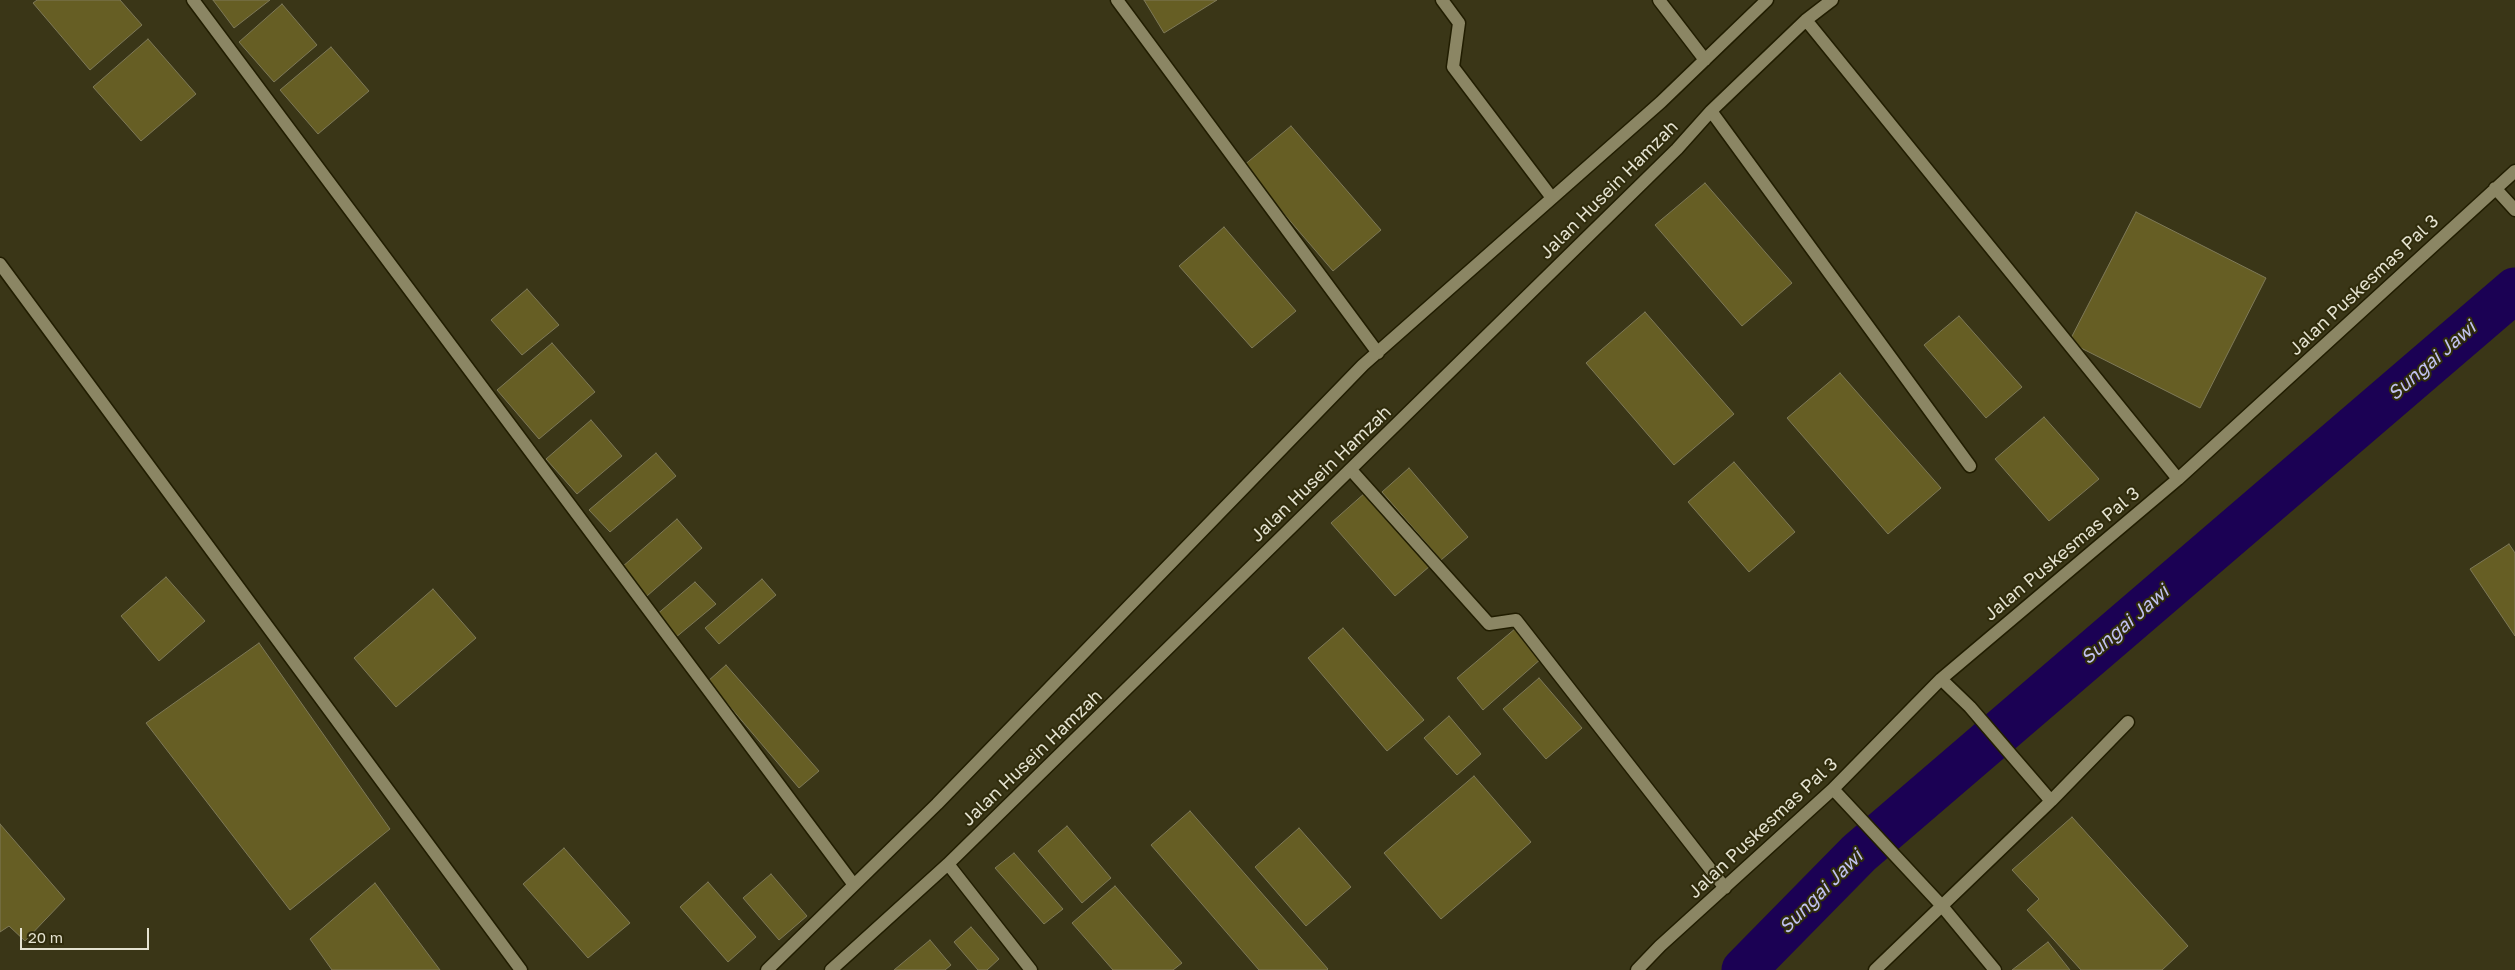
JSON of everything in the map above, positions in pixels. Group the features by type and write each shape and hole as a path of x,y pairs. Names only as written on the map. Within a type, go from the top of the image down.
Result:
{"street":[{"path":"193,0 854,884"},
{"path":"1116,0 1378,353"},
{"path":"1442,0 1459,23 1453,67 1552,198"},
{"path":"1659,0 1705,60"},
{"name":"Jalan Husein Hamzah","path":"767,970 937,804 1378,353 1705,60 1767,0"},
{"name":"Jalan Husein Hamzah","path":"831,970 948,864 1677,149 1711,112 1806,20 1832,0"},
{"path":"1806,20 2178,479"},
{"path":"1711,112 1970,466"},
{"name":"Jalan Puskesmas Pal 3","path":"1637,970 1660,946 1833,789 1941,679 2178,479 2515,171"},
{"path":"2495,188 2515,210"},
{"path":"0,264 521,970"},
{"path":"1351,470 1489,624 1516,620 1725,888"},
{"path":"1941,679 1970,708 2051,801"},
{"path":"1875,970 2051,801 2128,722"},
{"path":"1833,789 1941,905 1995,970"},
{"path":"948,864 1031,970"}],"building":[{"path":"37,0 120,0 142,25 90,70 33,3"},
{"path":"213,0 270,0 234,28"},
{"path":"1144,0 1217,0 1164,33"},
{"path":"282,4 317,45 274,82 239,42"},
{"path":"148,39 196,94 141,141 93,87"},
{"path":"331,47 369,91 318,134 280,90"},
{"path":"1291,126 1381,230 1333,271 1243,166"},
{"path":"1705,183 1792,283 1742,326 1655,225"},
{"path":"2136,212 2266,278 2200,408 2069,342"},
{"path":"1224,227 1296,311 1252,348 1179,266"},
{"path":"527,289 559,325 522,355 491,320"},
{"path":"1645,312 1734,414 1674,465 1586,363"},
{"path":"1959,316 2022,387 1986,418 1924,345"},
{"path":"552,343 595,392 539,439 497,390"},
{"path":"1840,373 1941,488 1888,534 1787,418"},
{"path":"2044,417 2099,479 2049,521 1995,459"},
{"path":"591,420 622,456 577,494 546,459"},
{"path":"656,453 676,476 610,532 589,510"},
{"path":"1734,462 1795,532 1749,572 1688,502"},
{"path":"1409,468 1468,537 1441,560 1382,492"},
{"path":"1366,492 1430,566 1395,596 1331,523"},
{"path":"677,519 702,548 647,596 622,567"},
{"path":"2509,544 2515,553 2515,636 2470,569"},
{"path":"166,577 205,621 159,661 121,616"},
{"path":"762,579 776,595 719,644 705,628"},
{"path":"695,582 716,604 675,638 655,616"},
{"path":"433,589 476,638 396,707 354,658"},
{"path":"1343,628 1424,720 1387,751 1308,658"},
{"path":"1516,628 1542,658 1483,710 1457,678"},
{"path":"259,643 390,829 290,910 146,723"},
{"path":"726,665 819,771 799,788 708,681"},
{"path":"1539,678 1582,728 1546,759 1503,709"},
{"path":"1449,716 1481,754 1457,775 1424,738"},
{"path":"1474,776 1531,842 1441,919 1384,853"},
{"path":"1190,811 1327,970 1259,970 1151,845"},
{"path":"2072,817 2188,946 2162,970 2081,970 2027,910 2039,899 2012,870"},
{"path":"0,824 65,899 25,941 9,926 0,932"},
{"path":"1067,826 1111,878 1082,903 1038,851"},
{"path":"1299,828 1351,887 1306,926 1255,867"},
{"path":"564,848 630,923 588,958 523,884"},
{"path":"1014,853 1063,909 1044,924 995,868"},
{"path":"771,874 807,916 779,940 743,898"},
{"path":"708,882 756,937 728,962 680,907"},
{"path":"375,883 440,970 332,970 310,939"},
{"path":"1115,886 1182,963 1173,970 1113,970 1072,923"},
{"path":"971,927 999,959 987,970 978,970 954,942"},
{"path":"930,940 951,965 945,970 894,970"},
{"path":"2048,942 2070,970 2012,970"}],"waterway":[{"name":"Sungai Jawi","path":"1744,970 1859,853 2515,290"}]}
